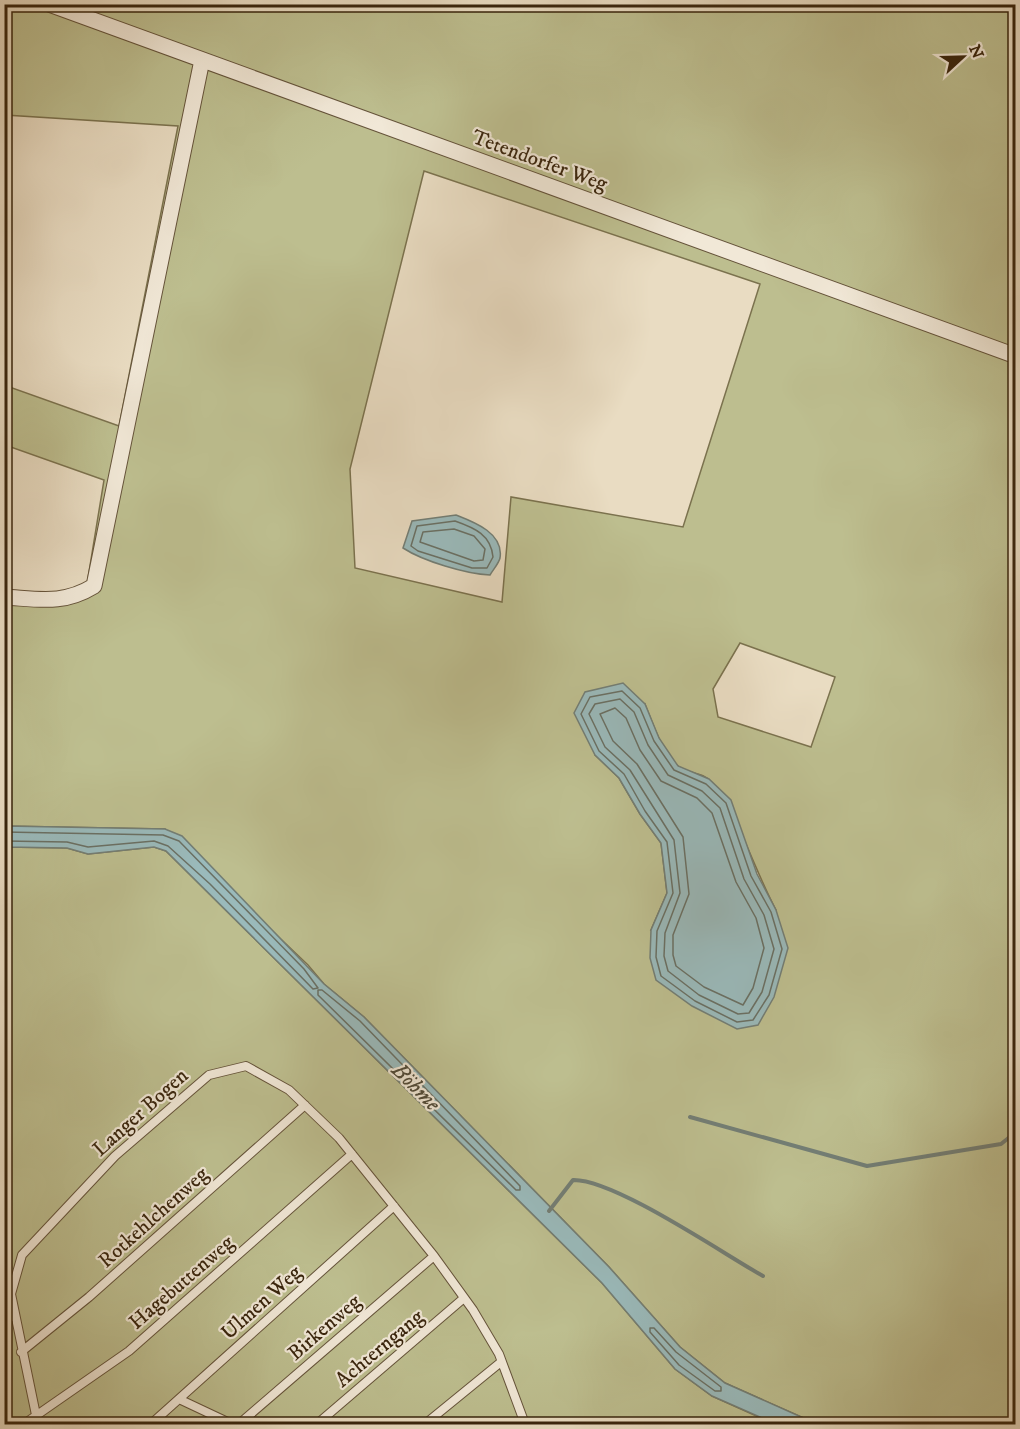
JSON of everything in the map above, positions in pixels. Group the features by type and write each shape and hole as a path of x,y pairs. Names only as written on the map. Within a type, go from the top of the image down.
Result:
{"street":[{"name":"Tetendorfer Weg","path":"49,4 1016,356"},
{"path":"4,597 61,601 78,596 94,586 202,60"}],"lane":[{"name":"Langer Bogen","path":"36,1415 21,1352 11,1294 22,1255 115,1156 209,1076 246,1066 289,1090 305,1105 352,1154 434,1256 464,1298 501,1362 525,1425"},
{"name":"Rotkehlchenweg","path":"21,1352 89,1297 305,1105"},
{"name":"Hagebuttenweg","path":"24,1425 129,1351 352,1154"},
{"name":"Ulmen Weg","path":"152,1425 393,1206"},
{"name":"Birkenweg","path":"239,1425 434,1256"},
{"name":"Achterngang","path":"317,1425 464,1298"},
{"path":"4,1319 15,1316"},
{"path":"425,1425 501,1362"},
{"path":"181,1400 232,1425"}],"green space":[{"path":"5,5 1015,5 1015,1424 817,1424 725,1383 680,1347 609,1267 364,1017 324,984 308,965 165,829 5,826 5,590 52,595 87,584 104,480 5,445 4,385 119,426 178,126 5,115","holes":["424,171 760,284 683,527 511,497 502,602 355,568 350,469","740,643 835,677 811,747 718,717 713,689","645,704 658,737 672,760 682,769 708,779 731,812 776,910 651,930 667,893 661,843 640,814 619,778 595,755"]},
{"path":"5,847 67,848 88,854 154,847 166,851 602,1283 675,1369 712,1396 774,1424 5,1424"}],"water":[{"path":"456,515 486,530 497,542 500,558 490,575 445,566 403,548 412,521"},
{"path":"623,683 645,704 659,738 678,766 709,779 731,800 757,874 776,910 788,948 774,997 758,1025 737,1029 692,1006 656,980 650,958 651,930 667,893 661,843 640,814 619,778 595,755 574,713 585,692"},
{"name":"Böhme","path":"5,826 165,829 182,836 324,984 364,1017 609,1267 680,1347 725,1383 817,1424 776,1424 712,1396 675,1369 602,1283 166,851 154,847 88,854 67,848 5,847"}],"waterway":[{"path":"690,1117 867,1166 1001,1144 1016,1132"},
{"path":"549,1211 573,1180 591,1183 614,1191 668,1219 763,1276"}]}
